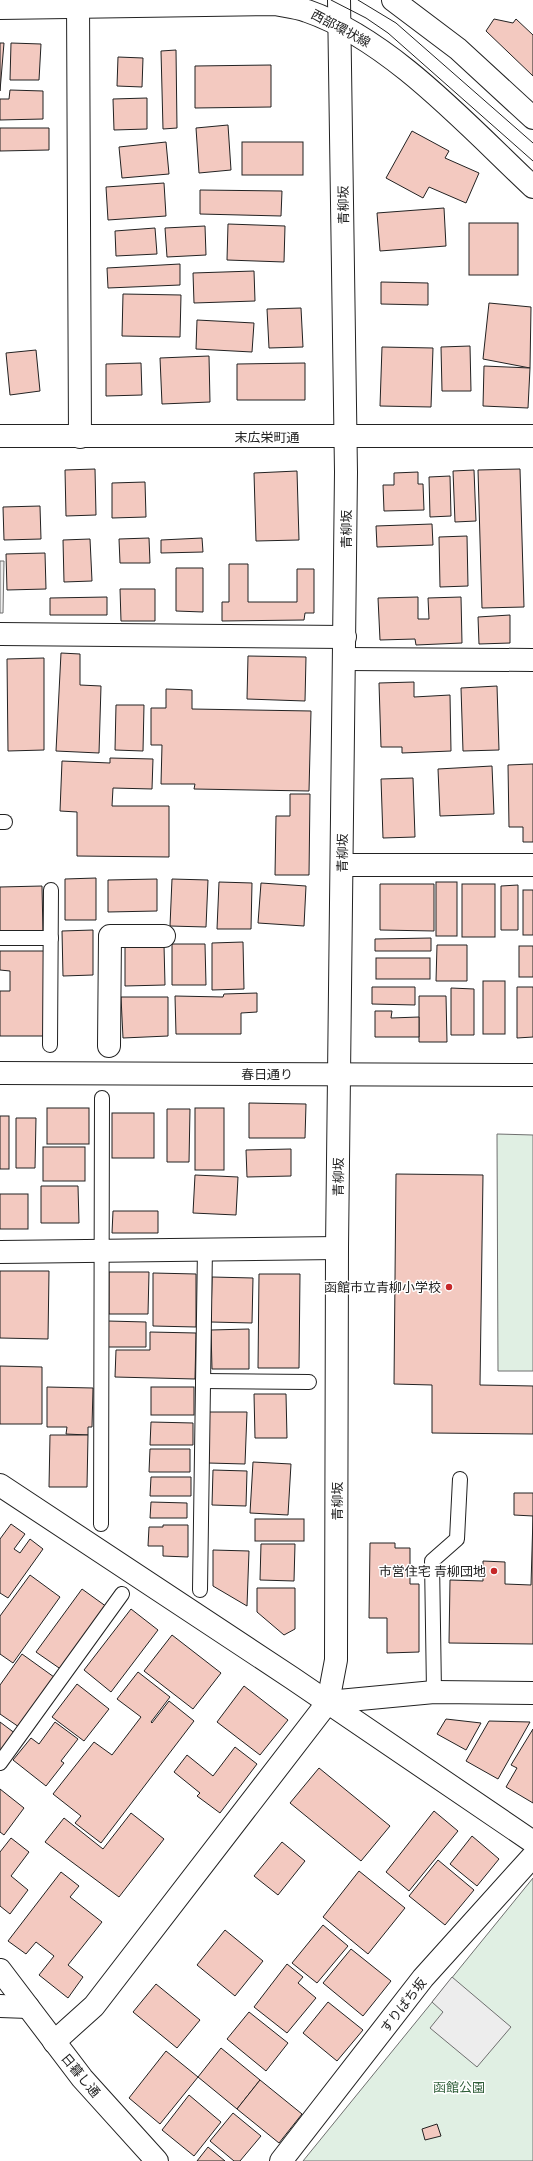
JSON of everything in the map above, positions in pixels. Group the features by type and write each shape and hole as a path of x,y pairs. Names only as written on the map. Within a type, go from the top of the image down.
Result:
{"street":[{"name":"青柳坂","path":"328,1702 336,1660 337,1248 345,658 346,437 339,1"},
{"path":"397,1 458,49 533,118"},
{"path":"78,4 80,436"},
{"name":"西部環状線","path":"0,8 78,4 275,4 307,10 339,25 380,50 424,85 533,187"},
{"name":"末広栄町通","path":"0,436 533,436"},
{"path":"0,634 345,637"},
{"path":"345,658 533,660"},
{"path":"342,864 533,865"},
{"path":"109,1046 110,936 164,936"},
{"name":"春日通り","path":"0,1074 533,1075"},
{"path":"0,1252 205,1248 337,1248"},
{"path":"0,1485 328,1702 533,1842"},
{"path":"54,2042 94,2006 328,1702 434,1692 533,1693"},
{"name":"すりばち坂","path":"281,2161 423,1978 533,1856"},
{"name":"日暮し通","path":"0,1970 82,2078 157,2161"},
{"path":"0,2006 28,2007"}],"lane":[{"path":"50,1045 51,890"},
{"path":"0,938 50,938"},
{"path":"101,1524 102,1098"},
{"path":"200,1590 205,1248"},
{"path":"204,1381 309,1382"},
{"path":"434,1692 432,1561 456,1539 460,1479"},
{"path":"0,1764 122,1594"}],"green space":[{"path":"497,1134 533,1135 533,1371 498,1371"},
{"name":"函館公園","path":"533,1878 533,2161 303,2161"}],"shaded area":[{"path":"0,561 4,561 3,613 0,613"},
{"path":"452,1977 511,2027 477,2067 430,2028 443,2012 432,2002"}],"building":[{"path":"494,19 513,23 516,19 533,35 533,76 486,31"},
{"path":"0,43 4,43 0,91"},
{"path":"11,43 41,44 39,80 10,80"},
{"path":"176,50 177,128 163,129 161,51"},
{"path":"118,57 143,58 142,87 117,86"},
{"path":"271,65 271,107 195,108 195,66"},
{"path":"10,90 43,91 43,119 0,120 0,99 9,99"},
{"path":"147,98 147,129 114,130 113,99"},
{"path":"228,125 231,170 199,173 196,128"},
{"path":"0,128 49,128 49,150 0,151"},
{"path":"412,131 449,151 445,158 479,173 466,203 429,187 423,198 386,178"},
{"path":"166,142 169,174 122,178 119,147"},
{"path":"242,142 303,142 303,175 242,175"},
{"path":"164,183 166,216 108,220 106,187"},
{"path":"200,190 282,191 281,216 200,214"},
{"path":"444,208 446,246 380,251 377,213"},
{"path":"469,223 518,223 518,275 469,275"},
{"path":"228,224 285,226 284,262 227,260"},
{"path":"205,226 206,255 167,257 165,228"},
{"path":"155,228 157,254 116,256 115,231"},
{"path":"180,264 180,285 108,288 107,268"},
{"path":"254,271 255,301 194,303 193,273"},
{"path":"381,282 428,283 428,305 381,304"},
{"path":"123,294 181,295 180,337 122,336"},
{"path":"489,303 531,307 530,368 483,359"},
{"path":"301,308 303,347 269,348 267,309"},
{"path":"197,320 254,323 252,352 196,349"},
{"path":"470,346 471,391 442,391 441,347"},
{"path":"382,347 433,348 431,407 380,406"},
{"path":"36,350 40,391 10,395 6,353"},
{"path":"209,356 210,402 162,404 160,358"},
{"path":"141,363 142,395 106,396 106,364"},
{"path":"305,363 305,400 237,400 237,364"},
{"path":"484,366 530,368 528,408 483,406"},
{"path":"95,469 96,515 66,516 65,470"},
{"path":"520,469 524,607 482,608 478,470"},
{"path":"474,470 476,521 455,522 453,471"},
{"path":"297,471 299,540 256,541 254,473"},
{"path":"418,472 418,484 423,484 424,510 384,511 383,485 394,485 394,473"},
{"path":"450,476 451,516 430,517 429,477"},
{"path":"145,482 146,517 112,518 112,483"},
{"path":"40,506 41,539 4,540 3,507"},
{"path":"432,524 433,545 377,547 376,526"},
{"path":"467,536 468,586 440,587 439,537"},
{"path":"149,538 150,563 120,563 119,539"},
{"path":"202,538 203,552 161,553 161,540"},
{"path":"90,539 92,581 64,582 63,540"},
{"path":"45,553 46,589 7,590 6,554"},
{"path":"229,564 248,564 248,602 297,602 297,569 314,569 314,613 305,613 304,620 222,621 222,602 229,602"},
{"path":"176,568 203,568 203,612 176,611"},
{"path":"120,589 155,589 155,621 121,621"},
{"path":"107,597 107,615 50,615 50,598"},
{"path":"418,597 418,619 429,619 428,598 461,597 462,643 416,645 415,639 380,640 378,598"},
{"path":"510,615 510,643 479,644 478,617"},
{"path":"61,653 80,654 80,685 101,686 99,753 56,751"},
{"path":"248,656 306,657 305,701 247,699"},
{"path":"44,658 44,750 8,751 7,659"},
{"path":"414,682 414,697 450,695 451,751 402,753 402,747 381,747 379,683"},
{"path":"497,686 499,750 463,751 461,688"},
{"path":"166,689 192,690 192,709 311,711 309,791 194,789 195,784 161,784 162,745 151,745 151,708 166,708"},
{"path":"116,705 144,705 143,751 115,750"},
{"path":"110,758 153,759 152,789 113,788 112,806 169,806 169,857 77,856 77,812 60,811 62,761 110,763"},
{"path":"533,764 533,842 523,842 523,827 509,827 508,765"},
{"path":"492,766 494,814 440,816 438,769"},
{"path":"413,778 415,837 383,838 381,779"},
{"path":"290,794 310,794 309,875 275,875 276,816 290,816"},
{"path":"96,878 96,920 65,920 65,879"},
{"path":"157,879 157,911 108,912 108,880"},
{"path":"172,879 208,880 206,927 170,926"},
{"path":"219,882 252,883 251,929 217,929"},
{"path":"436,882 457,882 457,936 436,936"},
{"path":"261,883 306,886 304,926 258,923"},
{"path":"380,884 434,884 434,931 380,930"},
{"path":"462,884 495,884 495,937 462,937"},
{"path":"518,885 518,930 501,930 501,886"},
{"path":"42,886 43,934 0,935 0,887"},
{"path":"523,890 533,890 533,935 523,935"},
{"path":"93,930 93,975 63,976 62,931"},
{"path":"431,938 431,951 375,951 375,939"},
{"path":"243,942 244,989 212,990 212,943"},
{"path":"172,944 205,944 206,985 172,985"},
{"path":"125,945 164,945 165,985 125,986"},
{"path":"437,945 467,945 467,981 436,981"},
{"path":"519,946 533,946 533,977 519,977"},
{"path":"0,951 47,951 47,1036 0,1036 0,991 10,991 10,971 0,970"},
{"path":"376,958 430,958 430,979 376,979"},
{"path":"483,981 505,981 505,1034 483,1034"},
{"path":"372,987 415,987 415,1005 372,1004"},
{"path":"517,987 533,987 533,1037 517,1038"},
{"path":"451,988 474,989 474,1035 451,1035"},
{"path":"257,993 257,1012 241,1013 241,1034 176,1034 175,996 223,997 224,994"},
{"path":"419,996 446,996 447,1042 419,1042"},
{"path":"121,997 168,997 168,1036 123,1038"},
{"path":"375,1011 392,1011 391,1018 419,1017 419,1037 375,1037"},
{"path":"249,1103 306,1104 305,1138 249,1138"},
{"path":"47,1108 89,1108 89,1144 47,1144"},
{"path":"195,1108 224,1108 224,1170 195,1170"},
{"path":"167,1109 190,1109 189,1162 167,1162"},
{"path":"112,1113 154,1113 154,1158 112,1158"},
{"path":"0,1116 9,1116 9,1169 0,1169"},
{"path":"16,1118 36,1118 35,1168 16,1168"},
{"path":"43,1147 85,1147 85,1181 43,1181"},
{"path":"291,1149 291,1176 247,1177 246,1150"},
{"path":"396,1174 483,1175 480,1385 533,1386 533,1434 432,1433 432,1385 394,1384"},
{"path":"195,1175 238,1177 236,1215 193,1213"},
{"path":"41,1186 78,1186 79,1223 41,1223"},
{"path":"0,1194 28,1194 28,1229 0,1229"},
{"path":"113,1211 158,1211 158,1233 112,1233"},
{"path":"0,1271 49,1271 48,1339 0,1338"},
{"path":"109,1272 149,1272 148,1314 109,1314"},
{"path":"153,1273 196,1274 196,1327 153,1326"},
{"path":"259,1274 300,1274 299,1368 258,1368"},
{"path":"212,1277 253,1278 252,1323 211,1322"},
{"path":"108,1321 146,1322 146,1347 108,1347"},
{"path":"249,1329 249,1369 212,1369 211,1330"},
{"path":"150,1332 196,1333 195,1379 115,1377 116,1350 150,1350"},
{"path":"0,1366 42,1367 42,1424 0,1424"},
{"path":"47,1387 93,1388 92,1427 88,1427 88,1435 66,1434 67,1427 47,1427"},
{"path":"151,1387 194,1387 194,1415 151,1415"},
{"path":"254,1394 286,1394 287,1438 255,1438"},
{"path":"209,1412 247,1412 245,1464 208,1463"},
{"path":"151,1422 193,1423 193,1445 150,1445"},
{"path":"50,1435 88,1435 87,1487 49,1487"},
{"path":"150,1449 190,1449 190,1472 149,1472"},
{"path":"253,1462 291,1464 288,1515 250,1513"},
{"path":"213,1470 247,1471 246,1506 212,1505"},
{"path":"151,1477 191,1477 191,1496 150,1496"},
{"path":"514,1493 533,1493 533,1516 514,1515"},
{"path":"151,1502 187,1503 187,1518 150,1518"},
{"name":"市営住宅 青柳団地","path":"533,1516 533,1644 449,1643 450,1580 483,1581 483,1561 505,1562 505,1584 531,1585"},
{"path":"255,1519 304,1519 304,1541 255,1541"},
{"path":"11,1524 25,1534 14,1549 20,1553 30,1539 43,1549 8,1598 0,1593 0,1539"},
{"path":"163,1525 188,1525 188,1557 163,1556 163,1546 148,1546 149,1527 163,1527"},
{"path":"370,1543 395,1543 395,1548 410,1548 410,1584 419,1584 419,1652 387,1653 387,1618 369,1618"},
{"path":"261,1544 295,1544 294,1581 260,1580"},
{"path":"213,1550 249,1551 247,1606 213,1586"},
{"path":"30,1575 60,1597 13,1663 0,1654 0,1616"},
{"path":"257,1588 295,1588 295,1629 284,1635 257,1612"},
{"path":"82,1589 107,1607 62,1670 36,1652"},
{"path":"131,1609 158,1630 111,1692 84,1670"},
{"path":"172,1635 221,1673 193,1709 144,1671"},
{"path":"22,1654 54,1677 19,1727 0,1714 0,1685"},
{"path":"138,1672 170,1697 151,1722 152,1723 169,1701 194,1721 101,1843 75,1823 81,1816 53,1794 94,1742 112,1755 141,1717 117,1699"},
{"path":"77,1684 109,1709 84,1741 52,1717"},
{"path":"244,1686 288,1720 260,1755 217,1722"},
{"path":"446,1719 481,1723 466,1750 437,1734"},
{"path":"489,1721 530,1722 498,1779 466,1761"},
{"path":"0,1722 16,1734 0,1756"},
{"path":"55,1722 78,1739 61,1761 64,1763 46,1786 13,1760 31,1738 39,1744"},
{"path":"533,1729 533,1803 506,1787 517,1768 511,1765"},
{"path":"235,1747 257,1764 220,1813 197,1796 200,1793 174,1772 187,1755 213,1776"},
{"path":"319,1768 390,1826 361,1861 290,1803"},
{"path":"0,1789 24,1808 4,1835 0,1832"},
{"path":"434,1811 458,1831 409,1891 386,1872"},
{"path":"131,1813 164,1839 119,1897 45,1842 64,1818 103,1849"},
{"path":"472,1836 499,1859 477,1886 450,1864"},
{"path":"11,1838 29,1852 11,1876 28,1890 10,1914 0,1906 0,1852"},
{"path":"282,1842 305,1861 278,1895 254,1876"},
{"path":"438,1860 474,1890 445,1925 409,1896"},
{"path":"359,1871 405,1908 368,1954 323,1917"},
{"path":"61,1872 79,1886 70,1897 102,1922 68,1965 83,1977 68,1998 39,1975 54,1956 36,1942 26,1954 8,1941"},
{"path":"323,1925 348,1946 317,1983 292,1963"},
{"path":"225,1930 263,1961 235,1996 197,1965"},
{"path":"351,1949 391,1981 363,2016 323,1983"},
{"path":"287,1964 303,1977 298,1983 316,1998 287,2033 254,2007"},
{"path":"156,1984 200,2020 177,2048 133,2012"},
{"path":"328,2002 363,2030 337,2061 303,2033"},
{"path":"249,2012 288,2043 266,2071 227,2039"},
{"path":"221,2048 260,2080 237,2109 198,2077"},
{"path":"166,2051 198,2077 160,2124 129,2098"},
{"path":"260,2080 302,2114 279,2143 237,2109"},
{"path":"189,2095 221,2122 194,2156 162,2130"},
{"path":"233,2113 261,2136 240,2161 234,2161 210,2141"},
{"path":"437,2124 441,2136 425,2140 422,2129"},
{"path":"208,2147 225,2161 197,2161"}],"tram line":[{"path":"331,0 366,18 388,33 533,161"},
{"path":"358,0 396,23 533,143"}],"place":[{"name":"函館市立青柳小学校","path":"449,1287"},
{"name":"市営住宅 青柳団地","path":"494,1571"}]}
